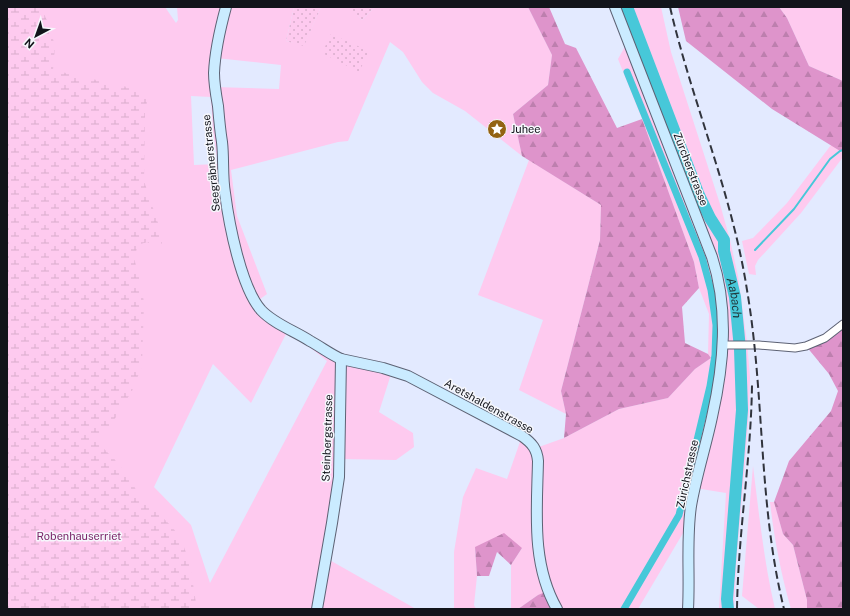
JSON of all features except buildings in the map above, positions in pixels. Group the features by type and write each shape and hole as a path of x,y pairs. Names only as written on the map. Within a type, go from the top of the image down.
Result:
{"street":[{"name":"Seegräbnerstrasse","path":"226,7 219,36 214,74 224,158 224,192 230,228 241,268 248,288 255,302 262,311 278,323 341,359"},
{"name":"Zürcherstrasse","path":"615,7 716,269 723,312 723,345"},
{"path":"723,345 762,345 795,348 806,346 825,338 843,324"},
{"name":"Zürichstrasse","path":"688,609 688,542 690,517 695,488 713,416 723,345"},
{"name":"Steinbergstrasse","path":"317,609 339,477 341,359"},
{"name":"Aretshaldenstrasse","path":"341,359 408,376 522,436 534,446 538,454 537,530 540,561 548,591 557,609"}],"green space":[{"path":"7,7 165,7 176,23 178,20 177,7 294,7 286,41 304,45 321,7 352,7 351,9 362,20 375,7 528,7 552,55 548,85 513,114 522,156 465,111 433,93 422,82 403,52 390,42 348,141 338,142 231,170 237,216 267,294 256,302 324,351 392,371 379,412 413,433 414,447 396,460 340,459 326,558 416,609 7,609","holes":["216,58 281,65 279,89 215,87","191,96 211,97 213,132 218,164 194,165","286,334 306,344 327,361 210,583 191,525 154,487 213,364 251,403"]},
{"name":"Robenhauserriet","path":"7,7 41,7 49,25 55,46 53,70 149,92 145,112 144,181 163,238 161,246 154,246 147,242 138,245 134,258 144,302 142,366 132,391 114,420 97,442 122,469 142,497 171,526 180,538 187,555 197,609 7,609"},
{"path":"294,7 321,7 304,46 286,41"},
{"path":"352,7 375,7 362,20 350,9"},
{"path":"528,7 549,7 565,44 576,48 617,128 642,119 694,262 699,288 682,307 685,343 708,354 711,358 695,369 668,398 619,409 564,438 566,414 561,391 600,240 601,205 522,156 513,114 548,85 552,55"},
{"path":"615,7 661,7 671,52 720,204 738,276 750,377 749,410 737,553 734,609 719,609 726,493 695,488 689,523 638,609 557,609 538,595 518,609 511,609 511,565 522,548 475,547 477,576 474,605 476,609 454,609 454,552 463,497 476,468 507,479 522,436 536,448 564,438 619,409 668,398 695,369 711,358 708,354 709,314 699,288 694,262 642,119 618,59 628,41"},
{"path":"678,7 779,7 787,18 809,66 843,81 843,150 840,151 772,109 686,41"},
{"path":"779,7 843,7 843,81 809,66 787,18"},
{"path":"331,34 369,51 359,72 322,53"},
{"path":"831,145 840,151 843,150 843,157 801,213 758,260 755,266 756,275 749,274 742,241 753,238 787,203"},
{"path":"529,160 601,205 600,240 561,391 566,414 519,390 543,320 478,295"},
{"path":"843,324 843,609 807,609 807,600 793,545 783,534 774,502 789,461 831,411 838,391 829,374 806,346"},
{"path":"753,466 765,556 775,609 759,609 742,596"},
{"path":"770,502 774,502 783,534 793,545 807,600 807,609 791,609 778,556"},
{"path":"504,533 522,548 511,565 497,552 489,576 477,576 475,547"},
{"path":"548,591 557,609 518,609 538,595"}],"waterway":[{"name":"Aabach","path":"627,7 698,193 710,218 724,240 724,251 735,297 740,349 742,410 727,599 728,609"},
{"path":"624,609 679,515 710,386 715,355 716,325 711,290 702,257 627,72"},
{"path":"755,250 794,209 830,159 843,150"}],"railway":[{"path":"670,7 689,78 732,218 747,290 757,370 770,530 784,609"},
{"path":"737,609 752,385"}],"place":[{"name":"Juhee","path":"497,129"}]}
